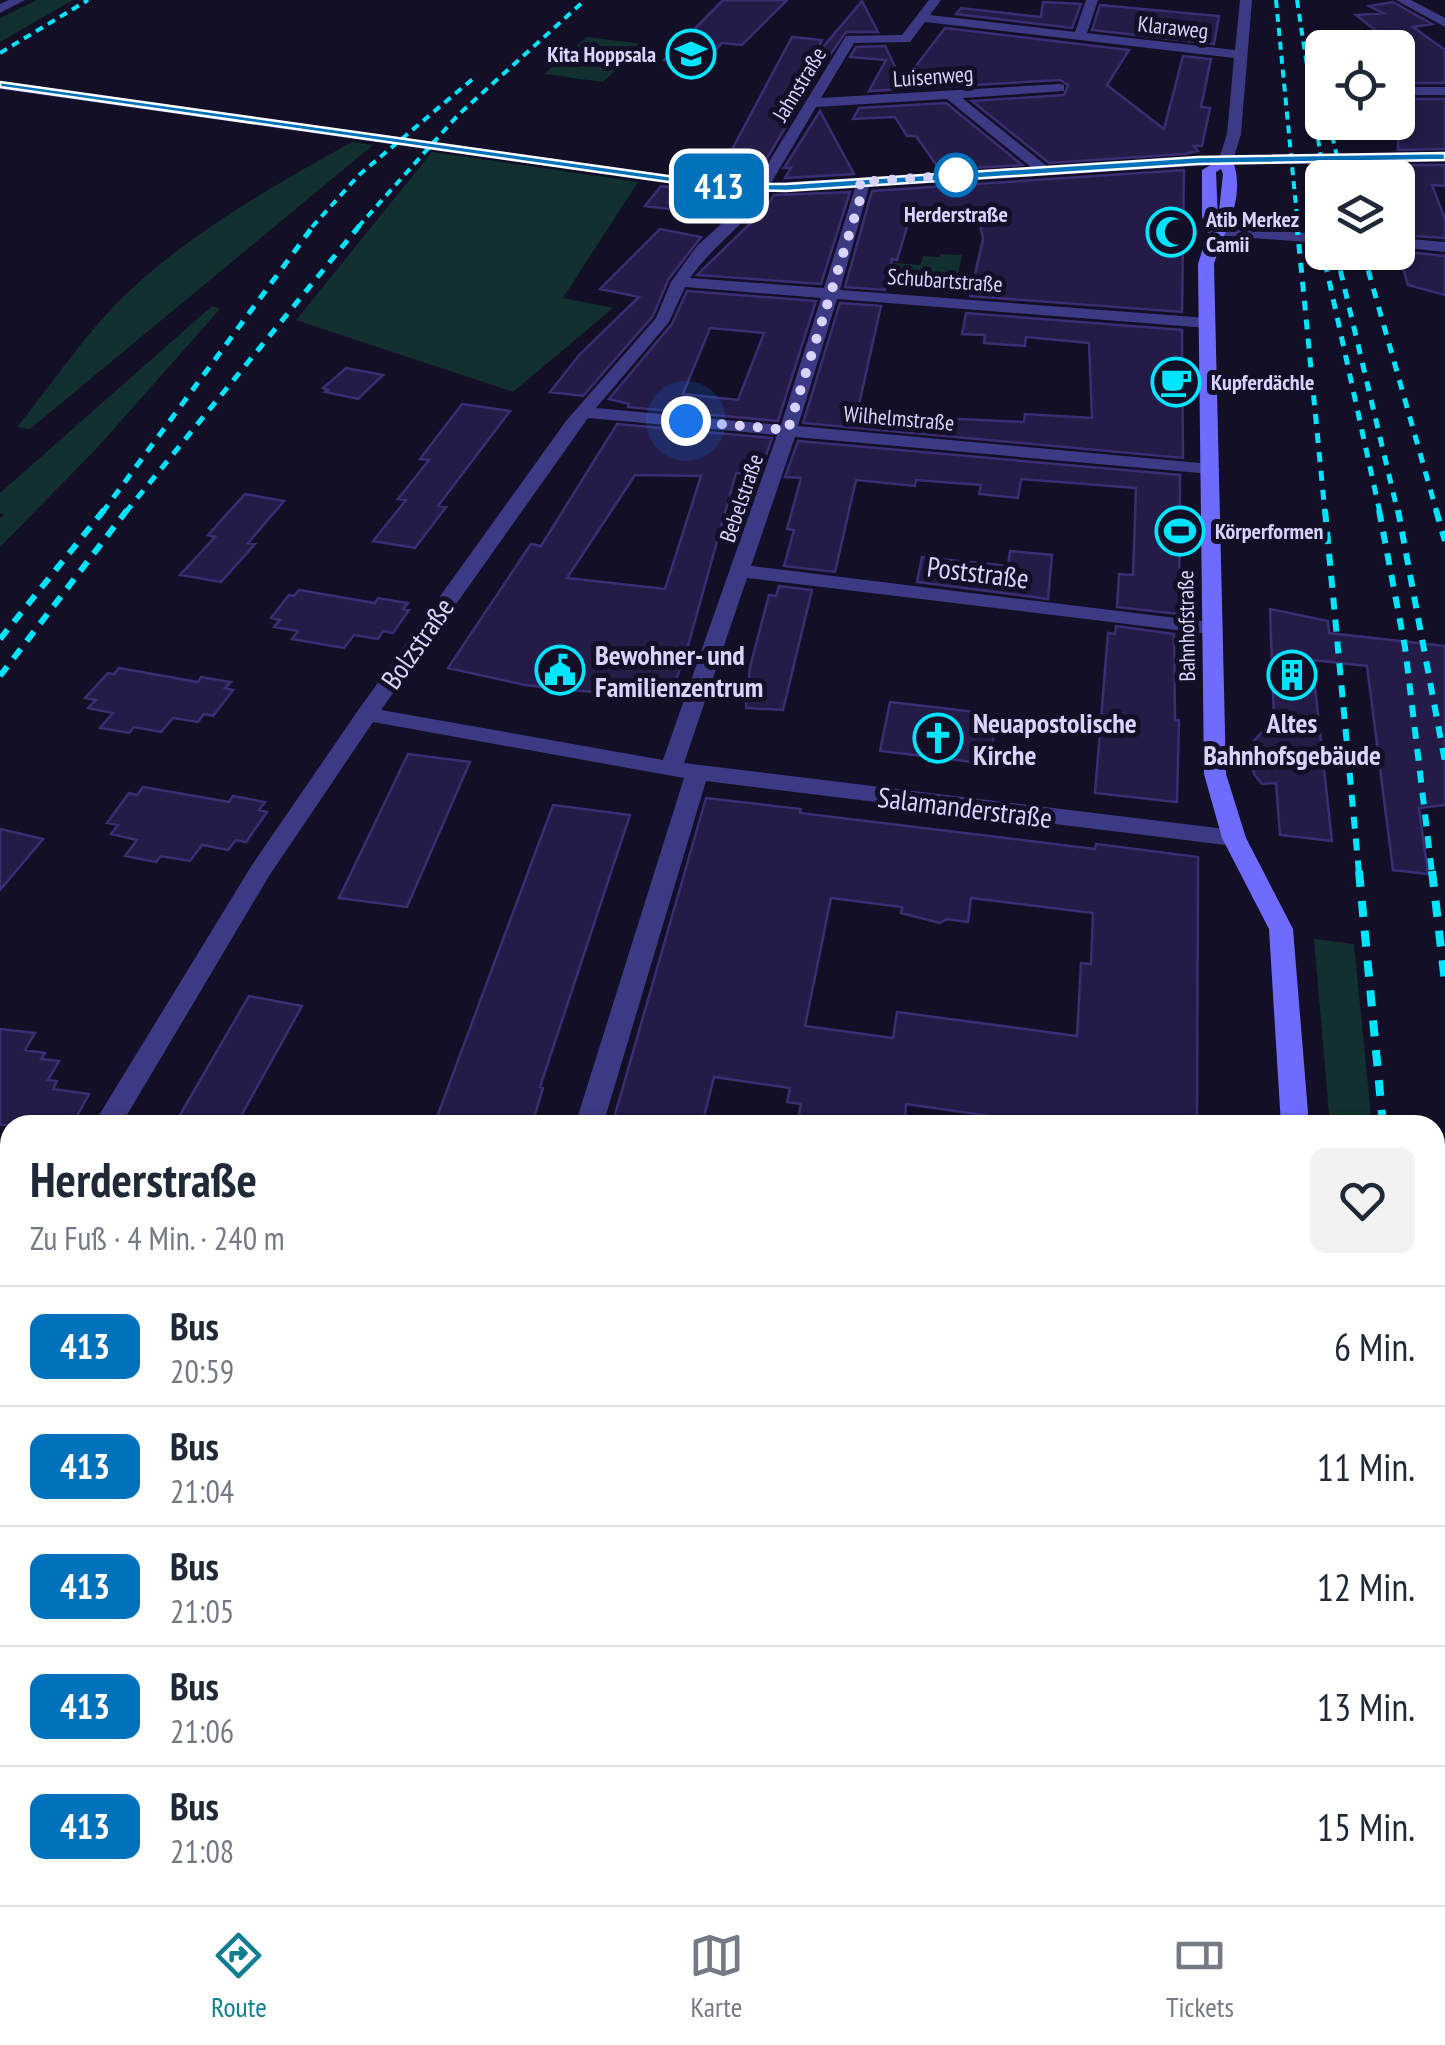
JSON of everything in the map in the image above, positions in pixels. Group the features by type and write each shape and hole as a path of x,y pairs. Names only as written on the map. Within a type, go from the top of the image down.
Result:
{"main road":[{"path":"1226,160 1445,156"},
{"name":"Bahnhofstraße","path":"1226,160 1230,174 1227,218 1216,232 1206,264 1215,774 1234,838 1281,928 1294,1115"}],"street":[{"path":"0,8 19,0"},
{"name":"Jahnstraße","path":"760,188 850,39 906,39 936,0"},
{"path":"1080,37 1092,0"},
{"path":"0,84 698,184 760,188 1226,160 1233,142 1246,0"},
{"path":"1402,0 1445,23"},
{"name":"Klaraweg","path":"921,18 1242,55"},
{"name":"Luisenweg","path":"810,103 1058,88"},
{"path":"1415,91 1445,91"},
{"path":"950,94 1042,169"},
{"path":"1233,142 1244,152 1265,158"},
{"name":"Bebelstraße","path":"671,768 832,294 863,190 859,182"},
{"name":"Bolzstraße","path":"113,1115 260,872 367,714 583,412 663,319 679,282 702,249 750,206 760,188"},
{"path":"1216,232 1305,238"},
{"path":"1415,245 1445,248"},
{"name":"Schubartstraße","path":"679,282 1208,323"},
{"name":"Wilhelmstraße","path":"583,412 1211,469"},
{"name":"Poststraße","path":"740,571 1210,628"},
{"name":"Salamanderstraße","path":"367,714 697,772 1234,838"},
{"path":"592,1115 697,772"}],"green space":[{"path":"37,0 73,0 0,42 0,18"},
{"path":"587,37 644,44 603,82 544,74"},
{"path":"352,142 373,145 30,429 17,427 88,336 139,282 226,216"},
{"path":"432,152 638,182 563,298 613,308 513,392 296,320"},
{"path":"962,255 954,294 863,286 870,261 920,265 923,256"},
{"path":"212,306 220,309 98,447 0,547 0,519 4,515 0,513 0,493"},
{"path":"1314,939 1354,944 1371,1115 1329,1115"}],"building":[{"path":"723,0 787,0 742,45 722,43 702,65 664,60"},
{"path":"862,1 878,32 846,32 830,55 818,53"},
{"path":"1043,2 1081,4 1072,28 956,14 961,8 1041,17"},
{"path":"1393,2 1432,24 1413,27 1445,50 1445,83 1415,83 1415,30 1375,30 1356,15 1383,13 1369,6"},
{"path":"1100,5 1219,16 1214,44 1092,30"},
{"path":"945,28 1129,50 1107,85 1164,129 1183,56 1211,59 1201,107 1210,108 1202,146 1194,146 1198,151 1185,154 1049,163 972,101 1064,95 1068,85 1060,80 869,91 886,60 850,57 856,47 885,46 903,83"},
{"path":"792,37 822,40 790,108 797,108 763,165 731,161 718,178 671,172 687,152 728,157"},
{"path":"1415,99 1445,99 1445,149 1398,150 1398,140 1415,140"},
{"path":"946,103 1022,165 940,170 916,136 907,136 895,117 853,119 859,108"},
{"path":"820,111 854,174 785,178 791,168 784,168"},
{"path":"1415,165 1445,165 1445,186 1432,185 1445,219 1445,238 1415,236"},
{"path":"1184,170 1182,312 970,296 983,239 978,214 911,214 897,260 892,259 885,290 845,287 872,191"},
{"path":"661,186 708,192 694,212 645,206"},
{"path":"850,192 821,284 697,275 765,209 774,195"},
{"path":"660,229 701,237 668,280 653,316 583,396 550,392 580,354 639,297 600,289"},
{"path":"1415,253 1445,256 1445,295 1408,285 1404,270 1415,270"},
{"path":"687,291 816,301 778,421 628,407 629,404 609,399 672,324","holes":["710,328 764,333 738,400 683,394"]},
{"path":"840,303 881,306 858,409 918,417 1024,422 1025,414 1092,418 1089,343 1026,337 1025,346 984,343 985,335 962,334 966,313 1182,330 1183,458 803,423"},
{"path":"346,368 383,375 358,399 325,392 328,390 323,388"},
{"path":"462,404 510,411 438,506 446,507 415,548 373,541 406,500 398,499 429,460 420,459"},
{"path":"617,424 772,438 759,475 736,473 669,700 525,685 448,668 531,544 541,546","holes":["635,475 701,476 665,589 567,578"]},
{"path":"798,441 1180,475 1179,614 1117,607 1119,574 1133,575 1136,488 1021,479 1018,498 979,494 981,485 916,480 915,486 856,480 835,572 784,566 794,530 787,529 801,478 785,477"},
{"path":"245,494 284,501 248,543 255,544 221,582 180,575 215,537 208,535"},
{"path":"1010,551 1052,555 1048,599 917,582 922,557 1008,566"},
{"path":"779,586 812,590 783,710 746,708 750,667 769,595 776,596"},
{"path":"299,590 375,603 378,598 408,603 403,609 409,610 393,633 383,631 378,639 354,635 344,648 292,639 298,631 274,627 280,620 271,618 289,595 294,596"},
{"path":"1270,609 1328,621 1329,633 1445,646 1445,805 1419,808 1428,874 1393,870 1367,666 1312,660 1332,841 1280,835 1276,783 1262,784 1254,774 1249,754 1254,741 1274,719"},
{"path":"1116,626 1174,634 1175,720 1179,720 1177,802 1095,793 1108,633 1115,634"},
{"path":"119,668 198,682 201,677 231,682 225,688 233,690 213,716 204,714 198,722 173,718 161,732 134,727 129,733 100,728 113,713 88,708 96,700 85,698 108,673 114,674"},
{"name":"Neuapostolische Kirche","path":"890,702 985,713 984,724 995,725 990,764 880,751"},
{"path":"408,754 470,762 407,907 339,898"},
{"path":"143,787 229,802 233,796 265,802 259,810 267,812 246,842 236,840 228,850 202,845 190,861 161,856 156,862 125,856 137,840 111,834 118,825 107,823 129,793 137,795"},
{"path":"706,798 1095,849 1096,844 1198,857 1197,1115 983,1115 906,1104 905,1115 799,1115 801,1104 787,1102 790,1088 714,1077 704,1115 615,1115","holes":["831,898 902,907 901,913 940,923 947,919 968,922 971,898 1093,913 1091,964 1081,963 1077,1036 897,1012 893,1038 805,1026"]},
{"path":"553,805 630,815 540,1087 543,1088 535,1115 438,1115"},
{"path":"0,829 43,839 0,890"},
{"path":"249,996 302,1006 242,1115 180,1115"},
{"path":"0,1029 35,1033 25,1050 45,1053 41,1059 59,1061 48,1080 57,1081 53,1089 89,1094 77,1115 0,1115"}],"railway":[{"path":"0,53 88,0"},
{"path":"358,227 458,115 585,0"},
{"path":"1276,0 1298,227"},
{"path":"1297,0 1321,160"},
{"path":"312,227 359,175 475,77"},
{"path":"1333,140 1338,160"},
{"path":"102,513 314,225"},
{"path":"125,513 360,225"},
{"path":"1297,225 1325,513"},
{"path":"1327,270 1380,513"},
{"path":"1340,270 1398,513"},
{"path":"1368,270 1437,513"},
{"path":"0,639 104,510"},
{"path":"0,676 127,510"},
{"path":"1325,510 1359,873"},
{"path":"1379,510 1405,647 1432,873"},
{"path":"1398,510 1445,762"},
{"path":"1436,510 1445,541"},
{"path":"1359,871 1382,1115"},
{"path":"1432,871 1445,982"}],"bus line":[{"name":"413","path":"0,85 725,187 786,188 1198,160 1445,157"}],"place":[{"name":"Kita Hoppsala","path":"691,54"},
{"name":"Herderstraße","path":"956,175"},
{"name":"Atib Merkez Camii","path":"1171,232"},
{"name":"Kupferdächle","path":"1176,382"},
{"name":"Körperformen","path":"1180,531"},
{"name":"Bewohner- und Familienzentrum","path":"560,670"},
{"name":"Altes Bahnhofsgebäude","path":"1292,675"},
{"name":"Neuapostolische Kirche","path":"938,738"}],"route":[{"path":"686,421 788,430 863,190 859,182 956,175"}]}
